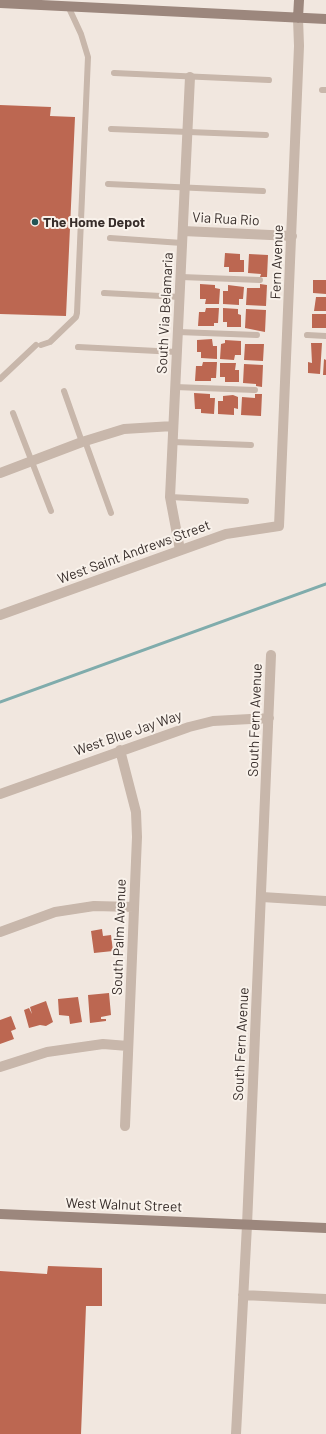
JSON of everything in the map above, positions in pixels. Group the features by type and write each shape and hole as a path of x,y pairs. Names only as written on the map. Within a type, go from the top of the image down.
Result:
{"street":[{"name":"Fern Avenue","path":"279,526 300,46 298,18 299,0"},
{"path":"0,3 68,3 326,19"},
{"name":"South Via Belamaria","path":"180,550 170,497 190,77"},
{"name":"Via Rua Rio","path":"183,231 292,236"},
{"path":"0,473 83,442 124,430 173,426"},
{"name":"West Saint Andrews Street","path":"0,615 226,534 279,526"},
{"name":"South Fern Avenue","path":"236,1434 262,897 271,655"},
{"name":"West Blue Jay Way","path":"0,794 120,750 189,727 213,721 269,718"},
{"name":"South Palm Avenue","path":"120,750 136,812 137,836 125,1126"},
{"path":"262,897 326,901"},
{"path":"0,932 55,912 94,906 134,907"},
{"path":"0,1067 47,1052 103,1044 128,1046"},
{"name":"West Walnut Street","path":"0,1214 326,1228"},
{"path":"243,1295 326,1299"}],"lane":[{"path":"0,380 38,345 50,342 76,317 77,313 88,57 81,34 68,3"},
{"path":"114,73 269,80"},
{"path":"111,129 266,135"},
{"path":"108,184 263,191"},
{"path":"110,238 182,242"},
{"path":"181,277 260,280"},
{"path":"104,293 180,297"},
{"path":"178,332 257,335"},
{"path":"307,335 326,336"},
{"path":"78,347 177,352"},
{"path":"175,387 255,390"},
{"path":"64,391 111,513"},
{"path":"13,413 51,511"},
{"path":"172,442 252,445"},
{"path":"170,497 246,500"}],"building":[{"name":"The Home Depot","path":"0,105 51,107 50,116 75,117 66,316 0,314"},
{"path":"225,253 240,254 240,260 244,260 244,272 229,272 229,267 224,267"},
{"path":"249,254 268,255 267,277 260,277 261,274 248,273"},
{"path":"313,280 326,280 326,294 313,293"},
{"path":"200,284 215,285 215,288 220,289 219,304 205,304 206,299 200,299"},
{"path":"260,284 267,285 266,306 246,305 247,288 260,288"},
{"path":"228,285 244,287 243,299 239,299 239,305 223,304 223,291 228,291"},
{"path":"316,297 326,297 326,311 314,311"},
{"path":"206,308 219,308 218,323 214,323 214,326 198,326 199,312 205,312"},
{"path":"223,308 238,309 238,314 241,315 241,327 227,327 227,322 223,322"},
{"path":"246,309 266,310 265,332 245,328"},
{"path":"312,314 326,314 326,328 312,328"},
{"path":"212,339 213,346 217,346 217,359 201,358 201,352 197,352 197,340"},
{"path":"225,340 241,341 241,355 235,355 234,360 220,359 221,344 225,343"},
{"path":"311,343 322,343 320,374 308,373 308,362 312,363"},
{"path":"245,344 264,344 263,361 244,360"},
{"path":"324,359 326,360 326,375 323,375"},
{"path":"203,362 217,362 216,378 211,378 211,381 195,381 196,366 202,366"},
{"path":"220,363 236,363 235,370 239,370 239,382 225,382 225,377 220,377"},
{"path":"244,364 263,365 262,387 256,386 256,384 243,383"},
{"path":"194,393 210,394 210,398 215,398 214,414 201,413 201,409 195,409"},
{"path":"255,394 262,394 261,416 241,415 242,397 255,398"},
{"path":"233,395 238,397 238,409 234,408 234,415 218,414 218,401 223,401 223,396"},
{"path":"102,929 103,936 111,935 113,951 94,953 91,931"},
{"path":"109,993 111,1015 101,1017 101,1019 106,1019 106,1021 90,1023 88,995"},
{"path":"78,997 82,1022 70,1024 69,1016 59,1015 58,999"},
{"path":"46,1001 53,1022 46,1026 40,1025 29,1028 24,1010 29,1008 32,1014 30,1007"},
{"path":"11,1016 16,1029 11,1031 14,1039 0,1044 0,1020"},
{"path":"48,1266 102,1268 102,1306 86,1306 81,1434 0,1434 0,1271 47,1274"}],"waterway":[{"path":"0,702 326,584"}],"place":[{"name":"The Home Depot","path":"35,222"}]}
